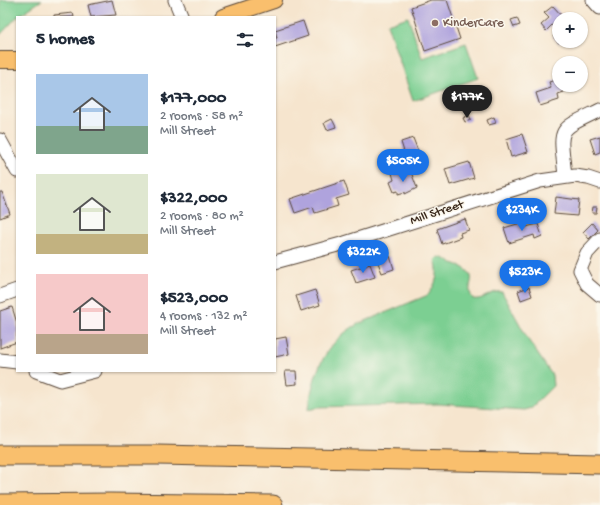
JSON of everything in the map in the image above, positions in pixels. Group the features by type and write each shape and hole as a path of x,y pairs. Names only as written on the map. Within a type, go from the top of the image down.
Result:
{"highway":[{"path":"0,455 157,454 600,464"},
{"path":"0,504 110,503 273,505"}],"main road":[{"path":"226,16 274,0"},
{"path":"0,60 16,60"}],"street":[{"path":"176,0 182,16"},
{"path":"593,0 600,8"},
{"path":"565,176 561,140 563,131 569,125 600,110"},
{"path":"0,140 10,167"},
{"name":"Mill Street","path":"276,262 345,243 511,189 565,176 582,176 600,182"},
{"path":"600,239 587,253 580,270 587,284 600,295"},
{"path":"0,296 16,290"},
{"path":"0,360 16,362"},
{"path":"39,372 60,380 91,372"}],"green space":[{"path":"0,0 42,0 18,16 16,16 16,18 0,35"},
{"path":"408,17 422,58 466,43 478,78 413,101 387,24"},
{"path":"438,257 444,258 468,272 471,276 470,293 473,299 502,292 529,341 552,375 553,386 531,408 524,410 439,404 317,407 309,409 313,383 317,371 329,349 347,331 358,324 428,295 436,278 437,269 435,260"}],"building":[{"path":"112,0 116,15 91,16 88,5"},
{"name":"KinderCare","path":"431,0 447,0 460,39 425,51 411,7"},
{"path":"553,6 558,12 552,12 552,25 546,31 541,25 549,18 544,13"},
{"path":"73,13 74,16 54,16"},
{"path":"517,18 520,25 514,27 511,20"},
{"path":"303,21 308,36 276,47 276,30"},
{"path":"552,81 552,92 564,92 558,94 559,100 540,106 536,93 551,88 549,82"},
{"path":"469,115 471,120 465,122 463,118"},
{"path":"494,117 496,123 489,125 487,120"},
{"path":"332,119 336,127 327,130 324,123"},
{"path":"522,134 528,152 511,157 506,139"},
{"path":"600,136 600,152 595,154 590,139"},
{"path":"413,138 418,151 405,155 401,142"},
{"path":"469,162 474,178 450,185 445,169"},
{"path":"402,170 404,175 411,172 417,188 405,194 405,192 398,194 398,191 394,192 390,182 394,180 392,173"},
{"path":"344,181 349,195 336,199 338,206 315,213 313,207 295,213 290,199"},
{"path":"0,192 2,192 10,214 0,218"},
{"path":"556,197 579,200 577,216 554,214"},
{"path":"593,207 597,207 596,213 592,213"},
{"path":"465,219 469,230 460,233 461,237 442,244 437,229"},
{"path":"524,222 526,227 538,224 542,236 535,239 534,235 509,243 504,228"},
{"path":"592,223 598,230 589,239 583,232"},
{"path":"390,256 394,269 382,273 377,260"},
{"path":"370,264 375,277 356,283 351,270"},
{"path":"529,287 532,296 521,300 518,291"},
{"path":"315,290 320,305 301,311 296,296"},
{"path":"12,307 16,320 16,342 0,348 0,311"},
{"path":"286,337 289,354 276,357 276,339"},
{"path":"285,371 296,371 297,384 287,385"}],"place":[{"name":"KinderCare","path":"435,23"}]}
